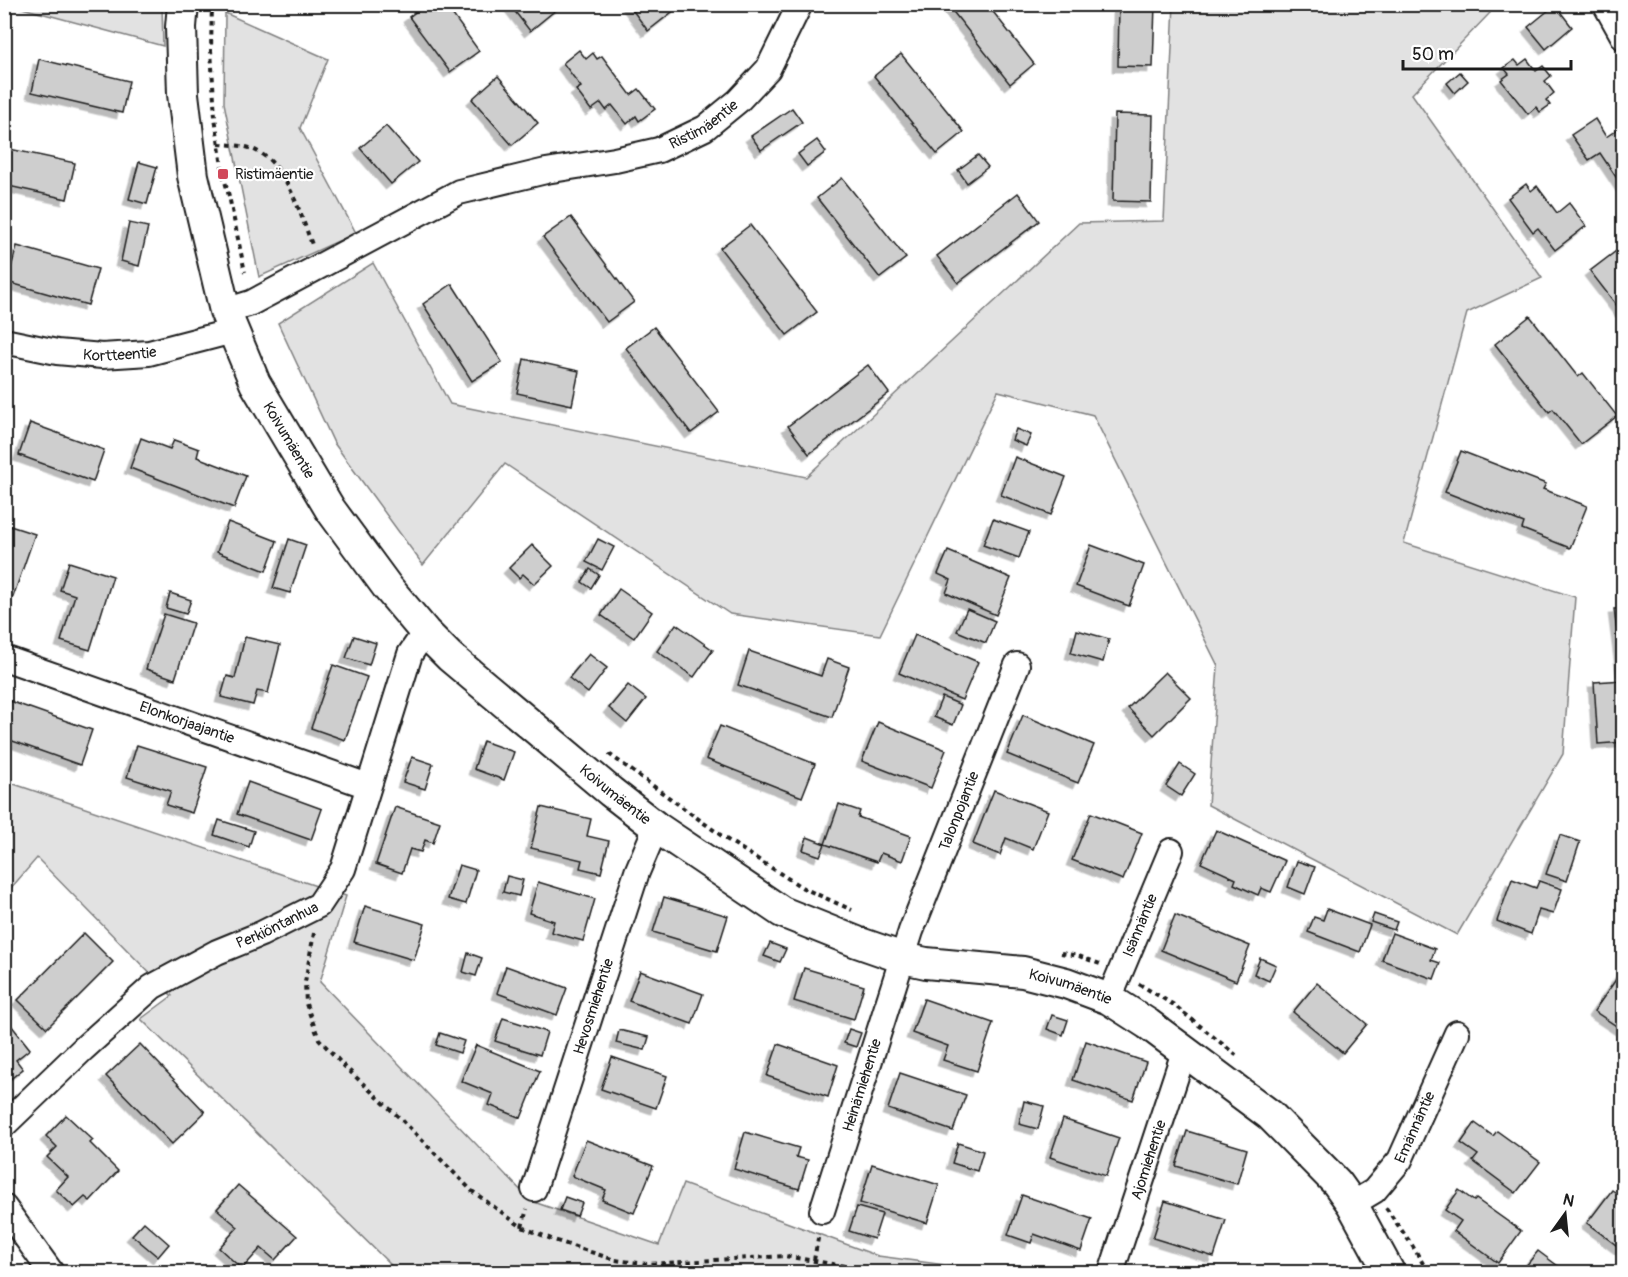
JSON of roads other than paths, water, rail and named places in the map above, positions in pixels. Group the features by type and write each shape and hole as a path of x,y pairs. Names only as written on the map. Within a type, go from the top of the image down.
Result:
{"street":[{"name":"Koivumäentie","path":"183,4 183,94 193,176 236,315 243,352 255,383 330,509 388,588 425,632 450,657 611,792 656,827 782,912 903,958 926,963 1023,972 1066,983 1115,986 1148,1024 1270,1114 1337,1183 1363,1197 1389,1272"},
{"name":"Ristimäentie","path":"236,315 320,266 459,192 546,171 659,150 705,128 738,101 768,69 800,4"},
{"path":"1605,4 1623,38"},
{"name":"Kortteentie","path":"4,341 57,352 102,356 149,353 236,315"},
{"name":"Perkiöntanhua","path":"4,1125 152,987 217,952 261,934 319,905 343,869 410,654 425,632"},
{"name":"Elonkorjaajantie","path":"4,658 368,786"},
{"name":"Talonpojantie","path":"903,958 911,931 1017,665"},
{"name":"Hevosmiehentie","path":"534,1189 637,873 656,827"},
{"name":"Isännäntie","path":"1115,986 1171,851"},
{"name":"Heinämiehentie","path":"822,1211 903,958"},
{"name":"Emännäntie","path":"1363,1197 1400,1160 1457,1033"},
{"name":"Ajomiehentie","path":"1112,1270 1184,1052"},
{"path":"4,1207 51,1272"}],"place":[{"name":"Ristimäentie","path":"223,174"}]}
